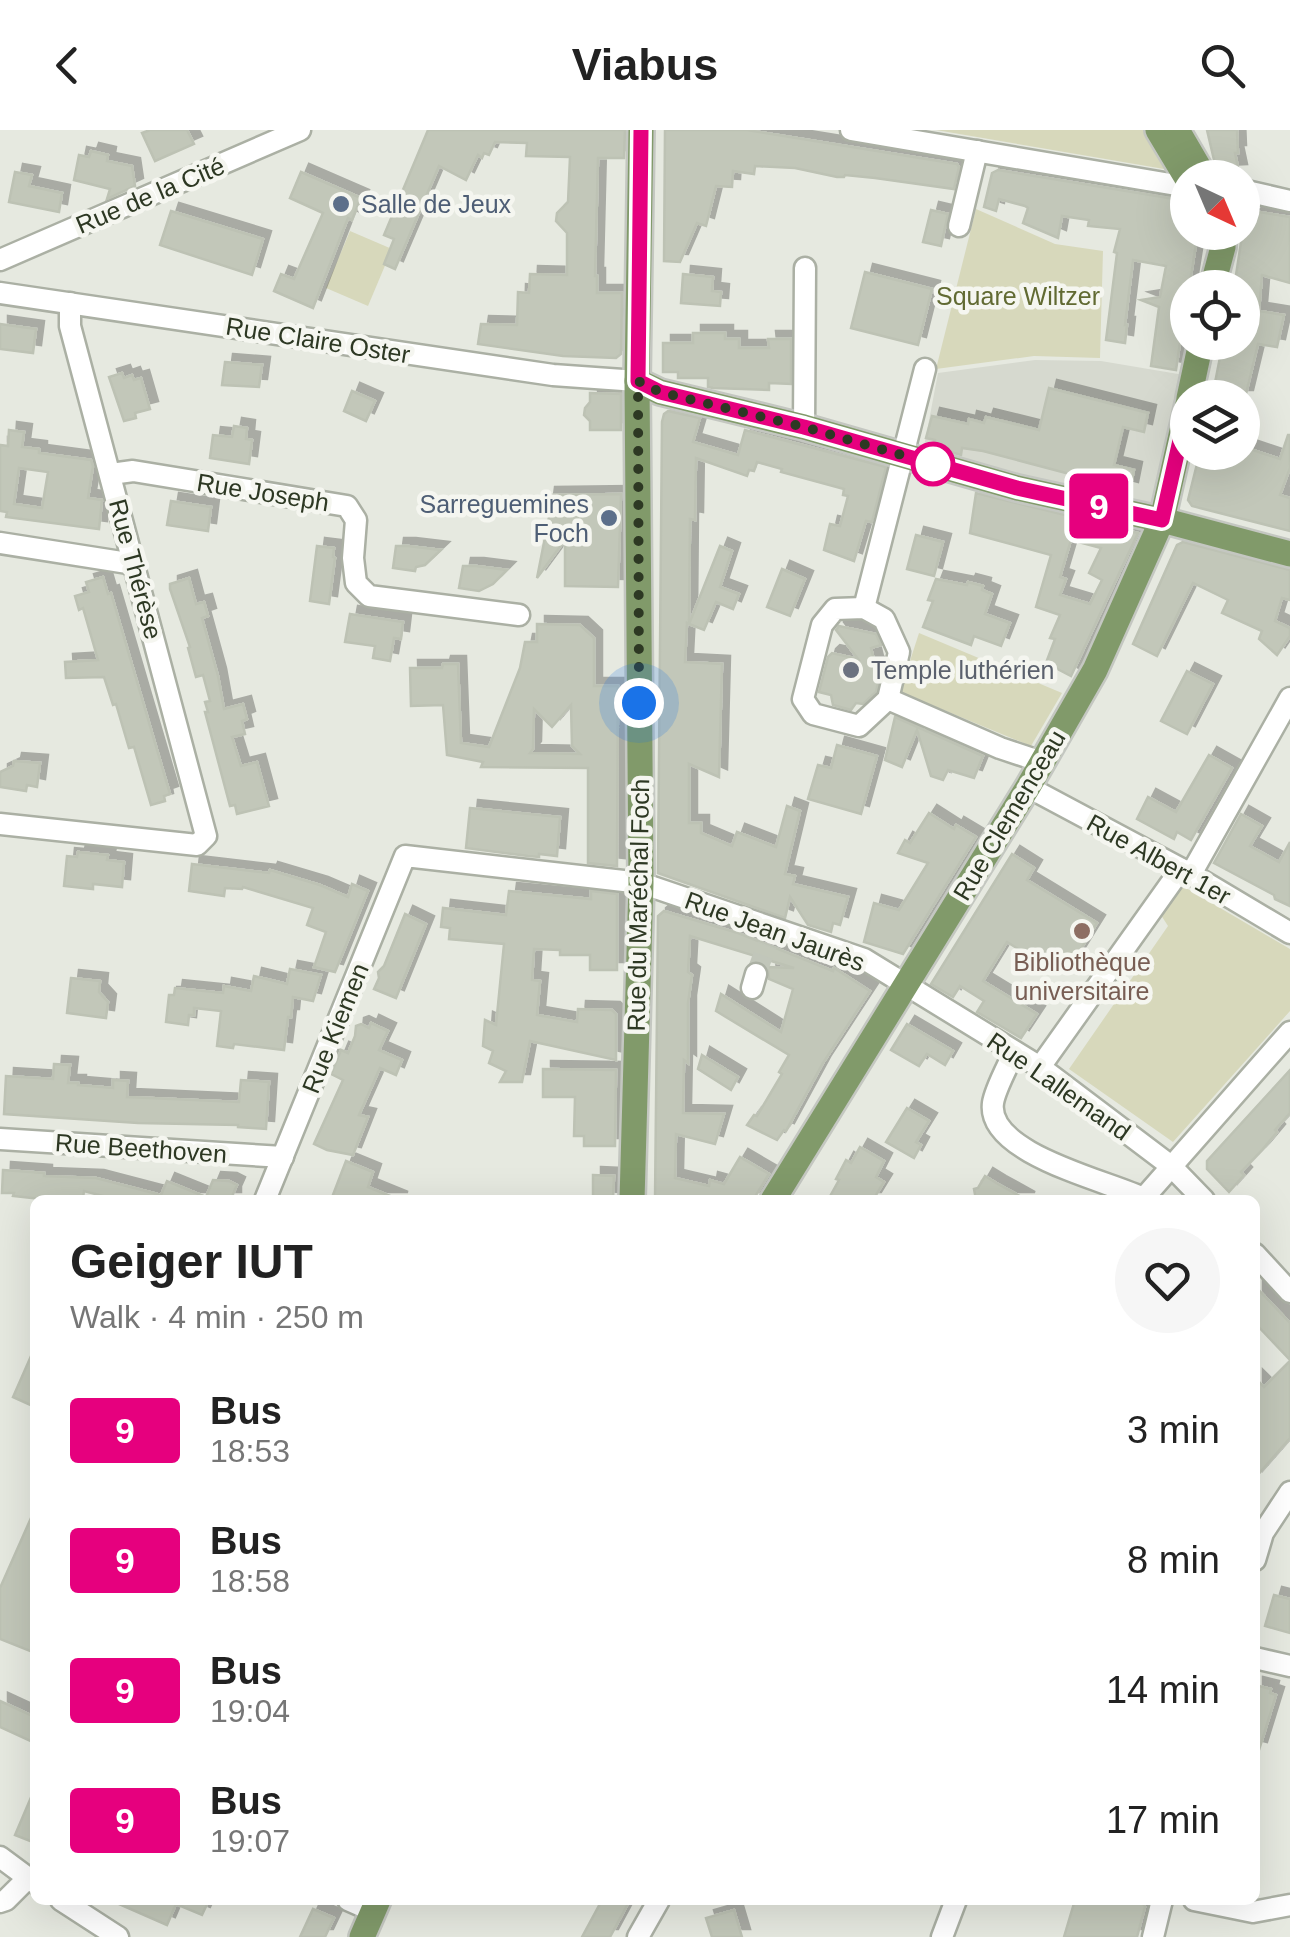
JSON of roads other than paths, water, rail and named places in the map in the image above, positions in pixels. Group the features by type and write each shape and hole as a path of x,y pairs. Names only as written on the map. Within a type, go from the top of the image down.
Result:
{"main road":[{"name":"Rue du Maréchal Foch","path":"632,1195 642,884 638,381 641,130"},
{"path":"1158,130 1175,160"},
{"path":"1184,134 1196,160"},
{"path":"638,381 660,392 804,427 1017,488 1290,554"},
{"name":"Rue Clemenceau","path":"777,1195 1028,787 1095,670 1162,520 1173,470"},
{"path":"362,1937 376,1906"}],"street":[{"name":"Rue de la Cité","path":"0,260 300,130"},
{"path":"850,130 1170,181"},
{"path":"959,226 977,151"},
{"path":"804,427 805,268"},
{"name":"Rue Claire Oster","path":"0,293 554,375 638,381"},
{"name":"Rue Thérèse","path":"0,824 197,845 206,836 70,326 70,303"},
{"path":"864,608 926,369"},
{"name":"Rue Joseph","path":"111,474 132,471 347,506 356,520 356,584 368,596 518,615"},
{"path":"0,543 134,564"},
{"path":"864,608 884,619 899,652 888,698 860,726 814,714 803,699 822,625 835,609 864,608"},
{"path":"888,698 1000,748 1042,762"},
{"path":"1040,1068 1186,871 1290,698"},
{"name":"Rue Albert 1er","path":"1028,787 1186,871 1290,933"},
{"name":"Rue Jean Jaurès","path":"404,856 642,884 770,936 864,959 905,984"},
{"name":"Rue Kiemen","path":"268,1195 404,856"},
{"name":"Rue Lallemand","path":"905,984 1040,1068 1170,1166 1199,1195"},
{"path":"1145,1195 1290,1032"},
{"path":"1014,1052 993,1102 994,1121 1009,1139 1073,1173 1135,1195"},
{"name":"Rue Beethoven","path":"0,1139 283,1157"},
{"path":"1260,1259 1290,1292"},
{"path":"1260,1541 1290,1492"},
{"path":"1260,1659 1290,1666"},
{"path":"0,1856 30,1879"},
{"path":"0,1902 30,1881"},
{"path":"69,1905 118,1937"},
{"path":"638,1937 656,1905"},
{"path":"942,1937 954,1905"},
{"path":"1153,1937 1161,1905"},
{"path":"1219,1905 1253,1912 1290,1905"}],"tunnel":[{"path":"756,974 767,945"}],"place":[{"name":"Salle de Jeux","path":"341,204"},
{"name":"Sarreguemines Foch","path":"609,518"},
{"name":"Temple luthérien","path":"851,670"},
{"name":"Bibliothèque universitaire","path":"1082,931"}],"park label":[{"name":"Square Wiltzer","path":"1018,296"}]}
